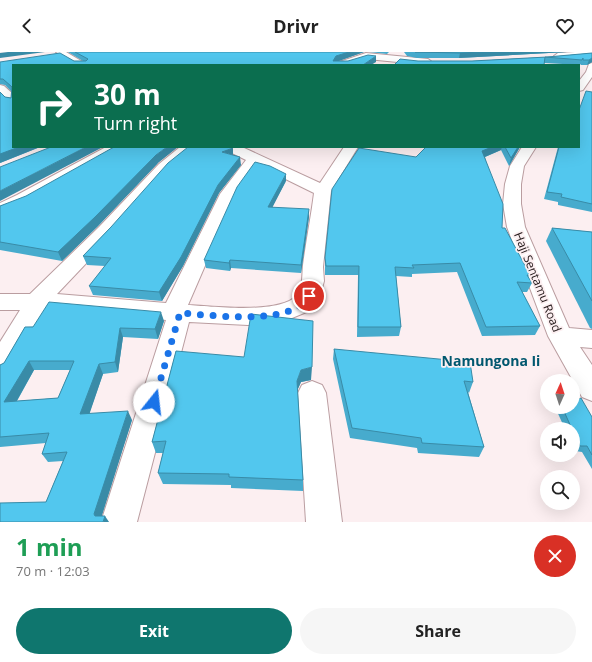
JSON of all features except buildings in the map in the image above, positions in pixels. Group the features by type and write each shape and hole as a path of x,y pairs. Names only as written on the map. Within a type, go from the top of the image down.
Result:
{"street":[{"path":"551,57 592,52"},
{"path":"60,54 81,64"},
{"path":"342,64 366,56 437,63"},
{"path":"580,87 591,72 592,66"},
{"path":"0,88 12,99"},
{"path":"0,209 23,199 114,148"},
{"path":"0,364 37,301 106,231 164,167 188,148"},
{"path":"233,148 323,191"},
{"path":"0,302 66,302 248,317 271,315 284,312 301,305 309,296 313,281 313,267 323,191 350,148"},
{"name":"Haji Sentamu Road","path":"528,148 517,166 513,184 512,204 514,219 519,237 560,336 592,389"},
{"path":"119,522 176,312 228,194 254,159"},
{"path":"560,336 592,339"},
{"path":"312,393 324,522"}],"district":[{"name":"Namungona Ii","path":"491,360"}],"route":[{"path":"154,402 180,313 248,317 271,315 284,312 301,305 309,296"}]}
